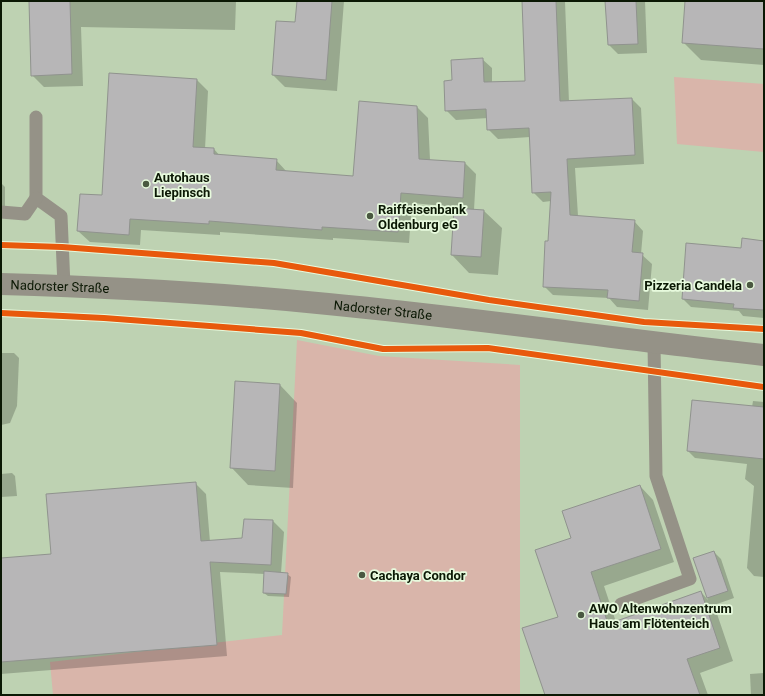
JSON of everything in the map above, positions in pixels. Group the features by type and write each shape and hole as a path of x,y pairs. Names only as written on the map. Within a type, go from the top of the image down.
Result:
{"street":[{"name":"Nadorster Straße","path":"1,284 190,292 329,304 517,324 654,343 764,355"}],"lane":[{"path":"1,212 25,214 36,198 36,117"},
{"path":"36,198 61,216 64,286"},
{"path":"622,604 690,579 656,476 654,343"}],"shaded area":[{"path":"674,77 764,84 764,152 677,144"},
{"path":"297,340 379,356 520,365 520,695 53,695 50,662 282,635"}],"building":[{"path":"29,1 70,1 72,74 31,76"},
{"path":"297,1 332,1 326,80 272,75 276,21 295,22"},
{"path":"522,1 556,1 560,101 632,98 635,155 567,159 570,215 635,220 632,252 643,253 639,301 607,298 608,290 543,287 545,241 548,241 551,192 532,193 529,128 487,130 486,109 445,111 444,81 452,80 451,60 483,58 484,82 525,81"},
{"path":"605,1 636,1 638,44 608,45"},
{"path":"685,1 764,1 764,49 682,43"},
{"path":"109,73 197,79 193,147 214,148 214,154 277,159 276,170 353,176 359,101 417,106 419,159 465,162 463,198 401,193 398,232 322,227 322,230 209,221 209,224 130,219 129,235 77,231 80,194 102,195"},
{"path":"454,208 484,210 481,257 451,255"},
{"path":"742,238 764,241 764,310 733,308 734,304 682,299 686,243 741,248"},
{"path":"235,381 280,384 275,471 230,468"},
{"path":"692,400 764,407 764,459 687,451"},
{"path":"196,482 201,541 242,538 244,519 273,520 271,565 210,562 217,645 1,662 1,558 51,554 46,494"},
{"path":"640,485 661,549 591,572 608,624 701,591 720,648 687,659 700,695 545,695 522,628 558,617 535,550 571,538 562,511"},
{"path":"714,551 728,591 707,598 693,558"},
{"path":"264,571 288,573 286,594 263,593"}],"cycle path":[{"path":"1,245 62,247 274,263 489,300 644,322 764,329"},
{"path":"1,313 104,318 301,333 383,349 488,348 764,387"}],"place":[{"name":"Autohaus Liepinsch","path":"146,184"},
{"name":"Raiffeisenbank Oldenburg eG","path":"370,216"},
{"name":"Pizzeria Candela","path":"750,285"},
{"name":"Cachaya Condor","path":"362,575"},
{"name":"AWO Altenwohnzentrum Haus am Flötenteich","path":"581,615"}]}
